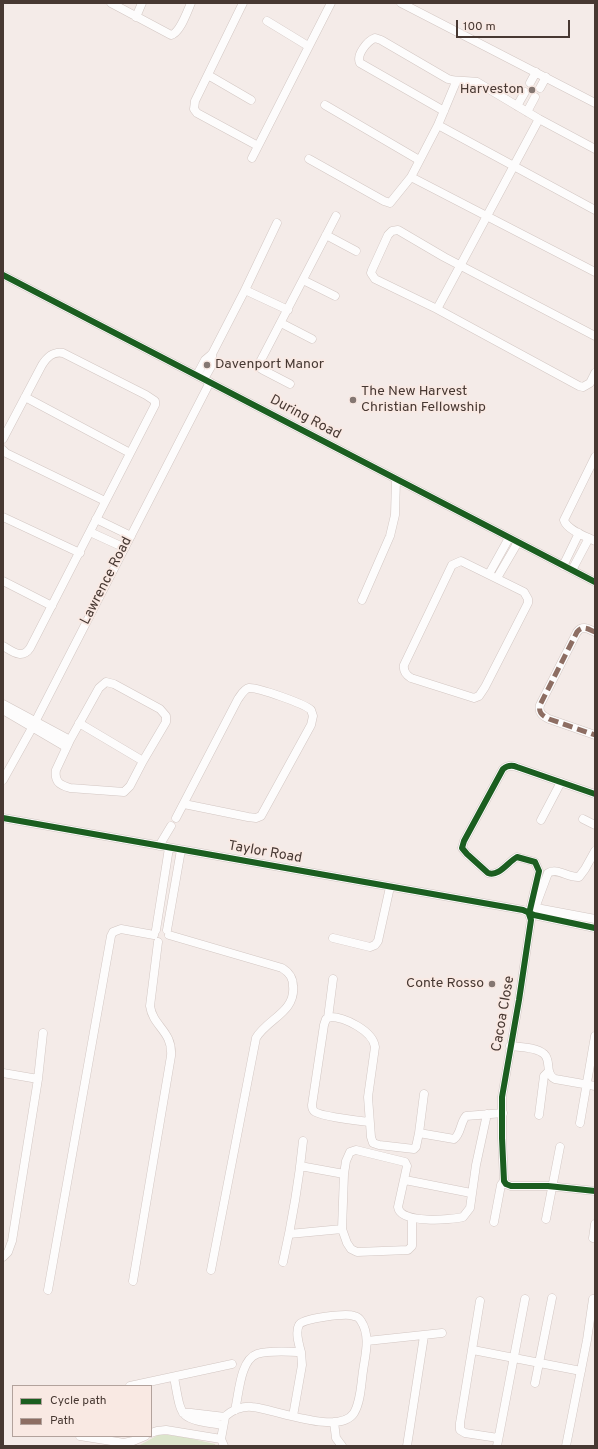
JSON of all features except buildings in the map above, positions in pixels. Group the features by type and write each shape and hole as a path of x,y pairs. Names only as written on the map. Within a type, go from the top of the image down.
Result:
{"street":[{"path":"111,3 172,35 178,30 191,3"},
{"path":"136,17 142,3"},
{"path":"243,3 195,101 194,109 195,111 258,146"},
{"path":"401,3 595,103"},
{"path":"252,158 327,5"},
{"path":"267,21 308,46"},
{"path":"444,110 358,61 359,56 369,41 379,38 439,75 456,82 476,82 539,119 595,148"},
{"path":"530,83 536,72"},
{"path":"208,75 251,100"},
{"path":"540,88 546,77"},
{"path":"309,159 389,203 392,202 411,177 438,125 456,82"},
{"path":"517,106 525,92"},
{"path":"528,112 535,97"},
{"path":"325,105 419,160"},
{"path":"437,309 539,119"},
{"path":"438,125 595,210"},
{"path":"411,177 595,272"},
{"path":"290,384 263,370 259,365 336,216"},
{"name":"Lawrence Road","path":"3,780 131,536 204,379 213,363 212,354 277,224"},
{"path":"595,336 427,248 398,230 392,231 388,235 372,270 372,276 583,387 590,383 595,373"},
{"path":"326,235 356,251"},
{"name":"During Road","path":"3,275 595,582"},
{"path":"303,280 335,296"},
{"path":"245,290 288,310"},
{"path":"281,323 312,339"},
{"path":"3,439 46,360 57,352 63,352 152,398 155,405 105,501 80,553 27,652 19,654 3,646"},
{"path":"26,397 130,452"},
{"path":"3,450 6,453 105,501"},
{"path":"572,570 592,539 567,526 564,520 595,457"},
{"path":"362,600 390,536 395,515 396,479"},
{"path":"3,517 80,553"},
{"path":"96,519 131,536"},
{"path":"90,532 125,548"},
{"path":"563,566 580,532"},
{"path":"489,574 509,538"},
{"path":"497,578 518,542"},
{"path":"461,561 489,574 524,592 528,599 528,604 481,693 476,697 470,698 408,676 404,670 404,665 452,565 455,562 461,561"},
{"path":"3,581 52,606"},
{"path":"595,632 584,627 577,632 540,705 539,710 542,715 549,719 595,735"},
{"path":"106,682 114,684 160,710 164,713 167,719 130,786 124,792 70,788 58,783 55,776 56,770 68,743 99,688 106,682"},
{"path":"176,818 238,699 244,691 250,688 259,689 303,705 311,710 313,716 311,725 261,816 256,818 248,817 184,804"},
{"path":"3,704 33,725"},
{"path":"3,710 68,743"},
{"path":"79,723 143,761"},
{"path":"530,912 539,871 535,862 517,857 497,873 492,874 488,873 462,848 503,770 512,765 595,794"},
{"path":"541,820 561,782"},
{"name":"Taylor Road","path":"3,818 530,912 595,928"},
{"path":"583,819 595,825"},
{"path":"159,846 171,826"},
{"path":"132,1282 171,1056 171,1043 153,1015 150,1006 156,936 169,848"},
{"path":"48,1290 111,936 113,932 121,929 156,936 164,943 167,941 181,850"},
{"path":"530,912 548,873 555,871 573,877 579,877 583,873 595,851"},
{"path":"333,938 370,947 375,945 378,941 390,887"},
{"name":"Taylor Road","path":"530,912 595,919"},
{"name":"Cacoa Close","path":"494,1222 501,1185 504,1181 502,1138 503,1091 519,1000 530,912"},
{"path":"156,936 162,928 168,933 282,968 290,974 293,980 294,989 291,1003 288,1008 264,1026 256,1038 211,1270"},
{"path":"333,979 328,1018 324,1025 312,1109 322,1114 369,1122"},
{"path":"328,1018 334,1017 347,1021 364,1031 372,1038 374,1042 375,1047 368,1097 369,1122 372,1141 379,1145 414,1150 419,1134 424,1094"},
{"path":"3,1256 8,1252 12,1241 38,1079 43,1034"},
{"path":"580,1123 591,1085 595,1036"},
{"path":"510,1049 535,1050 545,1054 548,1061 548,1072 550,1076 591,1085"},
{"path":"539,1115 544,1076 548,1072"},
{"path":"3,1073 38,1079"},
{"path":"419,1134 454,1138 457,1136 466,1116 503,1113"},
{"path":"412,1218 412,1246 408,1250 356,1252 351,1249 342,1229 344,1174 348,1155 351,1151 356,1150 406,1162 407,1166 405,1180 399,1210 403,1214 412,1218 448,1220 463,1217 470,1208 471,1193 487,1114"},
{"path":"283,1262 289,1234 303,1140"},
{"path":"546,1219 560,1147"},
{"path":"300,1166 344,1174"},
{"path":"405,1180 471,1193"},
{"path":"504,1181 506,1184 511,1186 552,1186 595,1191"},
{"path":"593,1238 595,1224"},
{"path":"289,1234 342,1229"},
{"path":"535,1383 552,1298"},
{"path":"480,1301 460,1430 497,1442 525,1299"},
{"path":"566,1446 587,1340 593,1299"},
{"path":"152,1434 166,1430 222,1443 224,1421 231,1412 251,1407 293,1416 334,1422 344,1421 349,1418 356,1408 359,1398 367,1341 361,1320 355,1316 349,1315 315,1318 299,1324 298,1339 302,1365 293,1416"},
{"path":"367,1341 442,1333"},
{"path":"407,1446 424,1336"},
{"path":"473,1350 581,1371"},
{"path":"235,1410 243,1371 246,1362 250,1358 257,1354 301,1352"},
{"path":"134,1385 232,1364"},
{"path":"174,1376 179,1403 183,1413 189,1419 224,1421"},
{"path":"334,1422 336,1438 342,1446"},
{"path":"86,1437 124,1443 143,1437"}],"green space":[{"path":"160,1434 184,1437 215,1444 216,1446 138,1446"}],"marked path":[{"path":"595,632 583,628 577,632 540,705 540,710 545,717 595,735"}],"cycle path":[{"path":"3,275 595,582"},
{"path":"595,794 515,766 507,767 503,769 464,841 462,848 488,873 492,874 500,871 517,857 535,862 539,871 529,914 531,920 502,1097 504,1181 506,1184 511,1186 548,1186 595,1191"},
{"path":"3,818 523,910 534,915 595,928"}],"place":[{"name":"Harveston","path":"532,90"},
{"name":"Davenport Manor","path":"207,365"},
{"name":"The New Harvest Christian Fellowship","path":"353,400"},
{"name":"Conte Rosso","path":"492,984"}]}
